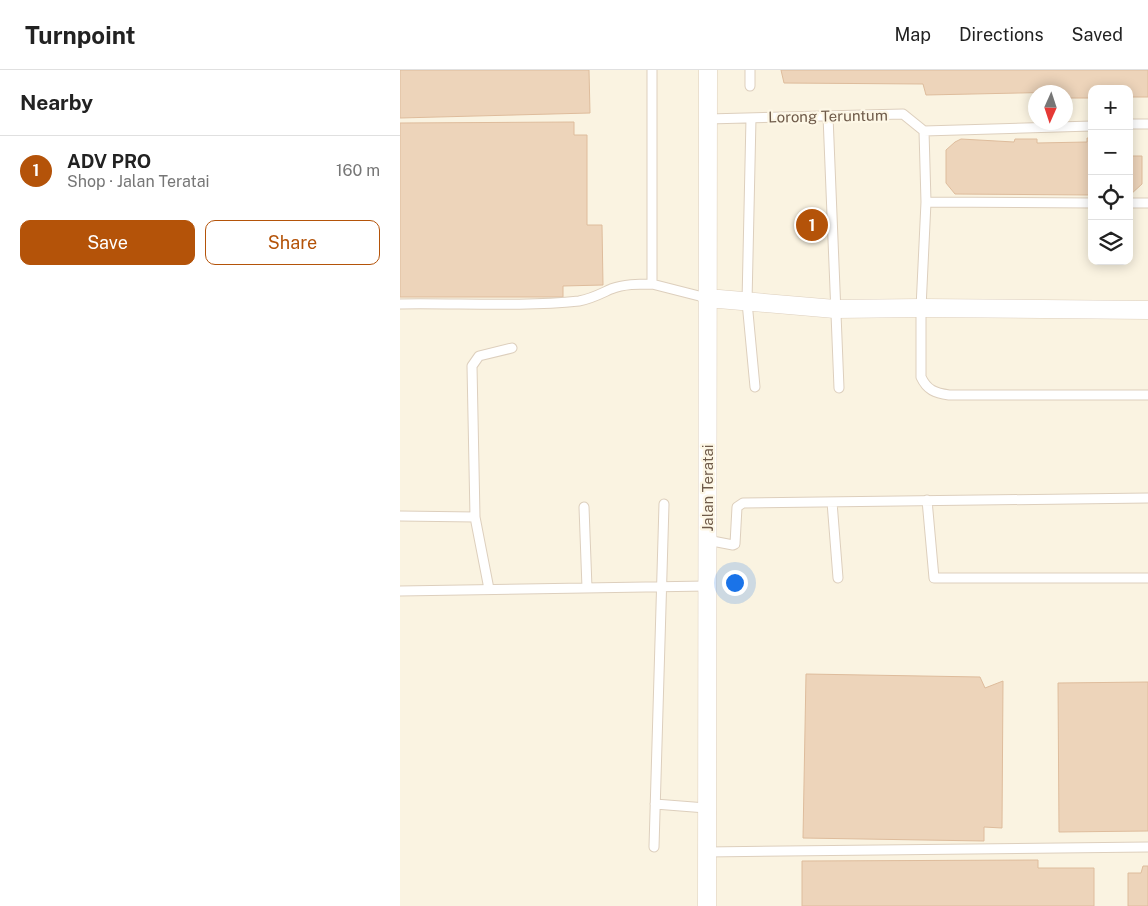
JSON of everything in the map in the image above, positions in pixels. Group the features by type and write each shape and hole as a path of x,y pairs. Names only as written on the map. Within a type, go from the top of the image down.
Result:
{"street":[{"name":"Jalan Teratai","path":"707,906 708,70"},
{"path":"707,298 835,309 1148,310"}],"lane":[{"path":"652,70 652,284"},
{"path":"750,70 750,86"},
{"name":"Lorong Teruntum","path":"708,119 903,114 924,131"},
{"path":"828,116 839,388"},
{"path":"750,118 747,302 755,387"},
{"path":"1133,124 1148,124"},
{"path":"1088,126 924,131 926,202 921,308 921,377 925,386 931,391 948,395 1148,395"},
{"path":"926,202 1088,203"},
{"path":"1133,203 1148,203"},
{"path":"400,304 512,304 581,300 631,284 652,284 707,298"},
{"path":"489,589 475,517 472,366 479,356 512,348"},
{"path":"707,540 735,544 737,507 743,503 1148,498"},
{"path":"927,500 934,578 1148,578"},
{"path":"832,502 838,578"},
{"path":"654,847 660,587 664,504"},
{"path":"584,506 587,588"},
{"path":"400,516 475,517"},
{"path":"400,591 707,586"},
{"path":"655,804 706,808"},
{"path":"706,852 1148,847"}],"building":[{"path":"400,70 589,70 590,113 400,118"},
{"path":"781,70 1148,70 1148,97 1133,97 1133,85 1088,85 1088,98 1073,98 1073,85 1028,85 1028,93 926,95 923,84 784,83"},
{"path":"574,122 574,135 587,135 587,225 602,225 603,285 563,286 563,297 400,297 400,123"},
{"path":"1088,138 1088,195 955,194 946,183 946,150 961,139 1014,142 1015,139 1037,139 1037,143 1087,142"},
{"path":"1133,156 1142,156 1142,184 1133,192"},
{"path":"806,674 980,677 985,688 1003,681 1002,828 984,827 984,841 803,838"},
{"path":"1148,682 1148,831 1059,832 1058,683"},
{"path":"1038,860 1038,868 1094,868 1094,906 802,906 802,861"},
{"path":"1143,866 1148,866 1148,906 1128,906 1128,873 1141,873"}],"place":[{"name":"ADV PRO","path":"812,225"}]}
